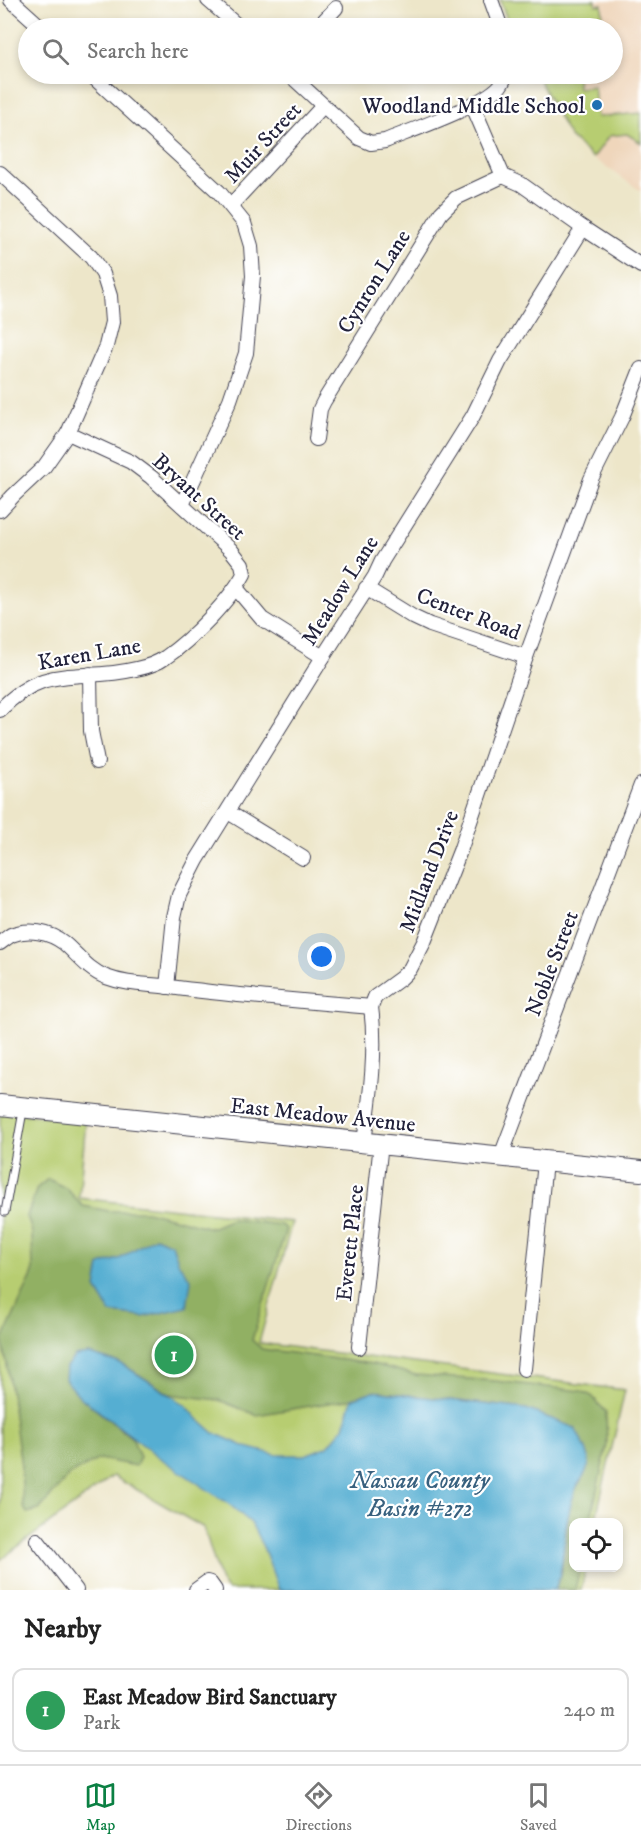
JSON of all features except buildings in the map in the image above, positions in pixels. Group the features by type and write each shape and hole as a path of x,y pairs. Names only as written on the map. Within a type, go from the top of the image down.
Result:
{"street":[{"path":"11,0 31,18"},
{"path":"208,0 229,18"},
{"path":"491,0 497,18"},
{"path":"326,18 336,8"},
{"path":"101,84 219,192 244,224 249,236 253,257 253,276 246,353 230,400 182,505"},
{"path":"300,84 359,138 371,143 384,141 472,104 492,93 502,84"},
{"path":"472,104 503,176 521,184 641,266"},
{"name":"Muir Street","path":"231,206 323,106"},
{"path":"0,173 91,257 103,274 110,296 111,322 106,346 68,433 44,467 0,510"},
{"name":"Cynron Lane","path":"316,439 320,409 324,401 441,213 456,198 503,176"},
{"name":"Meadow Lane","path":"167,987 174,917 179,895 197,860 473,416 500,361 583,228"},
{"name":"Midland Drive","path":"371,1007 375,997 410,969 424,942 460,851 526,657 591,479 622,417 641,369"},
{"name":"Bryant Street","path":"68,433 131,462 151,477 231,550 242,564 244,574 236,588"},
{"path":"236,588 262,619 322,657"},
{"name":"Karen Lane","path":"0,710 17,694 43,680 56,676 139,669 164,659 184,643 236,588"},
{"name":"Center Road","path":"366,588 430,625 526,657"},
{"path":"90,674 91,731 97,762"},
{"name":"Noble Street","path":"501,1156 641,786"},
{"path":"228,812 303,858"},
{"path":"0,943 12,934 33,932 51,935 90,968 106,977 134,985 371,1007"},
{"name":"Everett Place","path":"359,1347 372,1143 369,1105 374,1033 371,1007"},
{"name":"East Meadow Avenue","path":"0,1105 641,1171"},
{"path":"524,1369 546,1162"},
{"path":"37,1540 76,1590"},
{"path":"196,1590 207,1582 215,1590"}],"lane":[{"path":"5,1212 23,1108"}],"shaded area":[{"name":"Woodland Middle School","path":"500,0 641,0 641,191 593,158 569,136 541,84 623,84 623,18 506,18"}],"green space":[{"path":"500,0 596,0 596,5 602,4 603,18 506,18"},
{"path":"541,84 578,84 578,88 594,86 597,117 641,113 641,143 627,134 609,136 593,158 569,136"},
{"path":"0,1112 86,1120 79,1198 292,1222 259,1343 625,1390 596,1518 569,1518 569,1572 585,1572 581,1590 227,1590 220,1580 204,1528 113,1476 0,1560"},
{"path":"48,1179 66,1188 83,1206 109,1211 147,1211 211,1228 232,1219 281,1225 286,1229 252,1340 262,1349 373,1364 416,1375 581,1391 592,1396 606,1412 607,1445 591,1518 569,1518 569,1572 579,1572 575,1590 555,1590 562,1567 566,1520 571,1496 584,1477 575,1428 526,1409 373,1391 352,1399 256,1415 219,1400 169,1394 122,1364 89,1354 75,1356 66,1367 80,1397 132,1438 140,1457 136,1466 99,1459 69,1475 39,1510 27,1513 23,1506 21,1466 2,1341 33,1273 32,1232 27,1216 37,1188"}],"water":[{"path":"155,1237 172,1244 179,1264 191,1280 187,1307 143,1317 111,1313 96,1288 100,1265 121,1258"},
{"name":"Nassau County Basin #272","path":"89,1354 122,1364 186,1405 214,1433 246,1447 277,1455 305,1455 328,1446 344,1427 352,1399 373,1391 526,1409 575,1428 586,1449 589,1462 587,1470 576,1487 572,1501 567,1520 561,1571 555,1590 279,1590 264,1549 251,1523 230,1505 160,1458 80,1397 65,1379 66,1367 75,1356"}],"place":[{"name":"Woodland Middle School","path":"597,105"},
{"name":"East Meadow Bird Sanctuary","path":"174,1355"}]}
